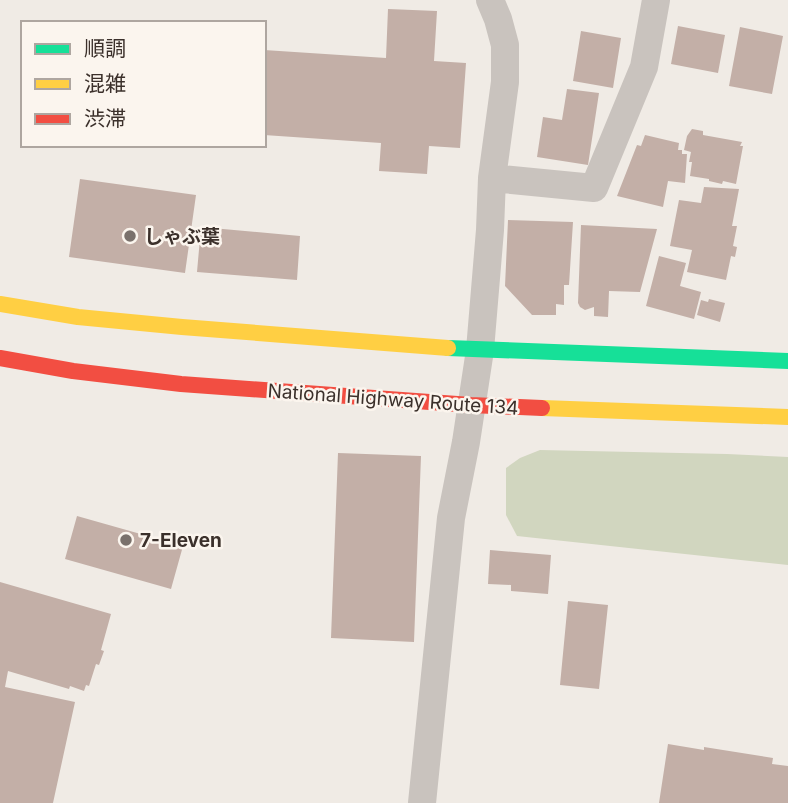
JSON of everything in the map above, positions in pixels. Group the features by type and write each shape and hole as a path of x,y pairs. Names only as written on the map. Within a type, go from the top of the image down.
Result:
{"highway":[{"path":"0,304 78,317 169,326 480,350 788,361"},
{"name":"National Highway Route 134","path":"0,358 73,371 181,384 471,405 788,417"}],"street":[{"path":"422,803 451,518 480,350 492,178 506,67 505,45 490,0"},
{"path":"492,178 594,188 644,67 656,0"}],"green space":[{"path":"540,450 788,457 788,565 517,536 506,515 506,468 520,458"}],"building":[{"path":"388,9 437,11 434,61 466,63 460,148 429,146 427,174 379,171 381,143 266,135 266,50 386,58"},
{"path":"678,26 725,35 718,73 671,64"},
{"path":"740,27 783,36 772,94 729,86"},
{"path":"581,31 621,38 613,88 573,81"},
{"path":"567,89 599,93 588,165 537,157 543,117 562,120"},
{"path":"692,129 703,131 703,135 742,142 736,184 723,181 722,184 690,176 691,152 684,150 687,136"},
{"path":"645,135 679,143 678,150 687,154 685,183 668,181 663,207 617,196 637,145 641,146"},
{"path":"80,179 196,195 185,273 69,257"},
{"path":"704,187 739,189 732,226 737,226 733,246 737,247 735,257 731,256 726,280 687,272 692,250 670,246 679,200 701,203"},
{"path":"508,220 573,222 569,285 564,285 564,305 556,304 556,315 532,315 505,286"},
{"path":"581,225 657,229 640,292 609,291 608,317 594,316 594,307 585,310 578,303"},
{"path":"201,227 300,236 297,280 197,272"},
{"path":"659,256 686,263 680,286 701,292 694,319 646,306"},
{"path":"709,299 725,303 720,322 697,315 701,300 708,302"},
{"path":"338,453 421,456 414,642 331,638"},
{"path":"77,516 183,546 171,589 65,559"},
{"path":"490,550 551,555 548,594 511,591 511,585 488,584"},
{"path":"0,582 111,614 101,650 104,651 99,665 96,664 89,686 86,685 84,691 8,671 5,687 75,702 53,803 0,803"},
{"path":"568,601 608,605 599,689 560,685"},
{"path":"668,744 773,758 772,764 788,766 788,803 659,803"}],"traffic: fast":[{"path":"448,348 788,361"}],"traffic: slow":[{"path":"0,304 78,317 448,348"},
{"path":"542,408 788,417"}],"traffic: jam":[{"path":"0,358 73,371 181,384 542,408"}],"place":[{"name":"しゃぶ葉","path":"130,236"},
{"name":"7-Eleven","path":"126,540"}]}
